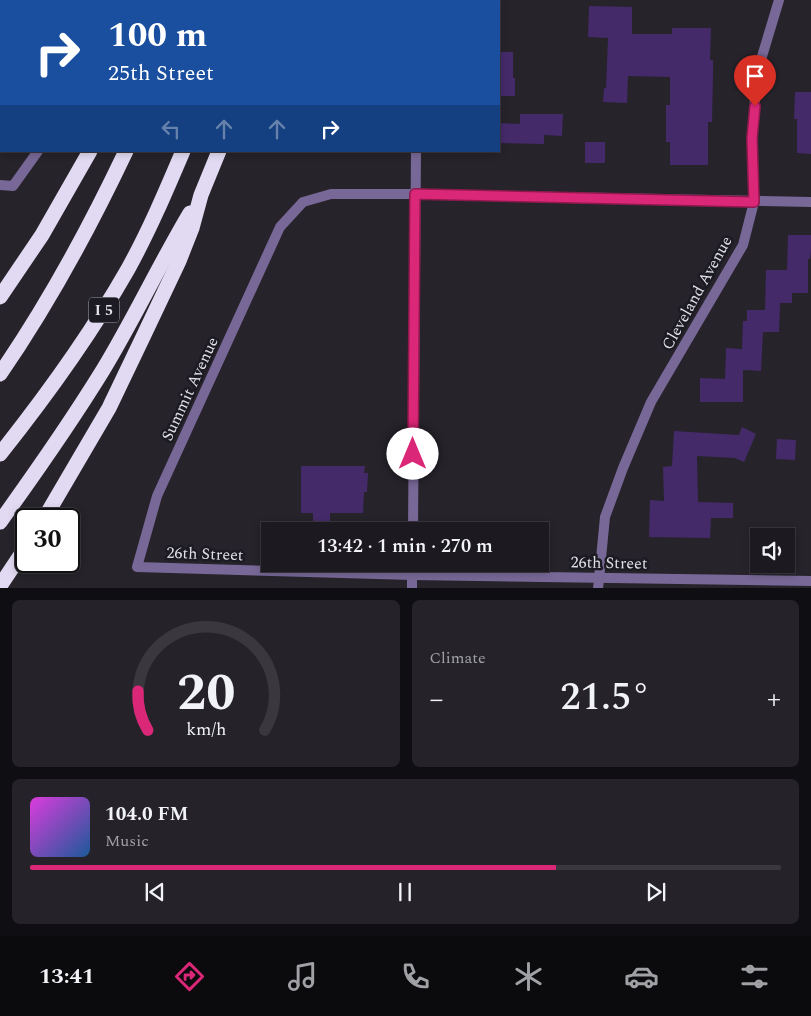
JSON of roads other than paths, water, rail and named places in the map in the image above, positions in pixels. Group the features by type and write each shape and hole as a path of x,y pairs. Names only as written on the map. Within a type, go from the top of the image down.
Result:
{"highway":[{"path":"0,297 42,235 89,152"},
{"path":"0,374 67,268 100,207 126,152"},
{"name":"I 5","path":"0,454 38,407 96,323 133,260 156,214 183,152"},
{"path":"50,508 109,408 139,346 179,261 192,228 201,195 219,152"},
{"path":"0,522 25,488 102,370 135,314 168,250 201,195"},
{"path":"0,586 15,564"}],"street":[{"name":"Cleveland Avenue","path":"598,583 605,517 651,402 743,245 754,202 752,138 757,73 779,0"},
{"path":"0,186 13,186 37,152"},
{"path":"413,522 416,152"},
{"name":"Summit Avenue","path":"137,567 157,496 280,227 303,202 332,194 415,194 811,202"},
{"name":"26th Street","path":"137,567 412,575 598,583 811,581"},
{"path":"412,575 412,588"}]}
